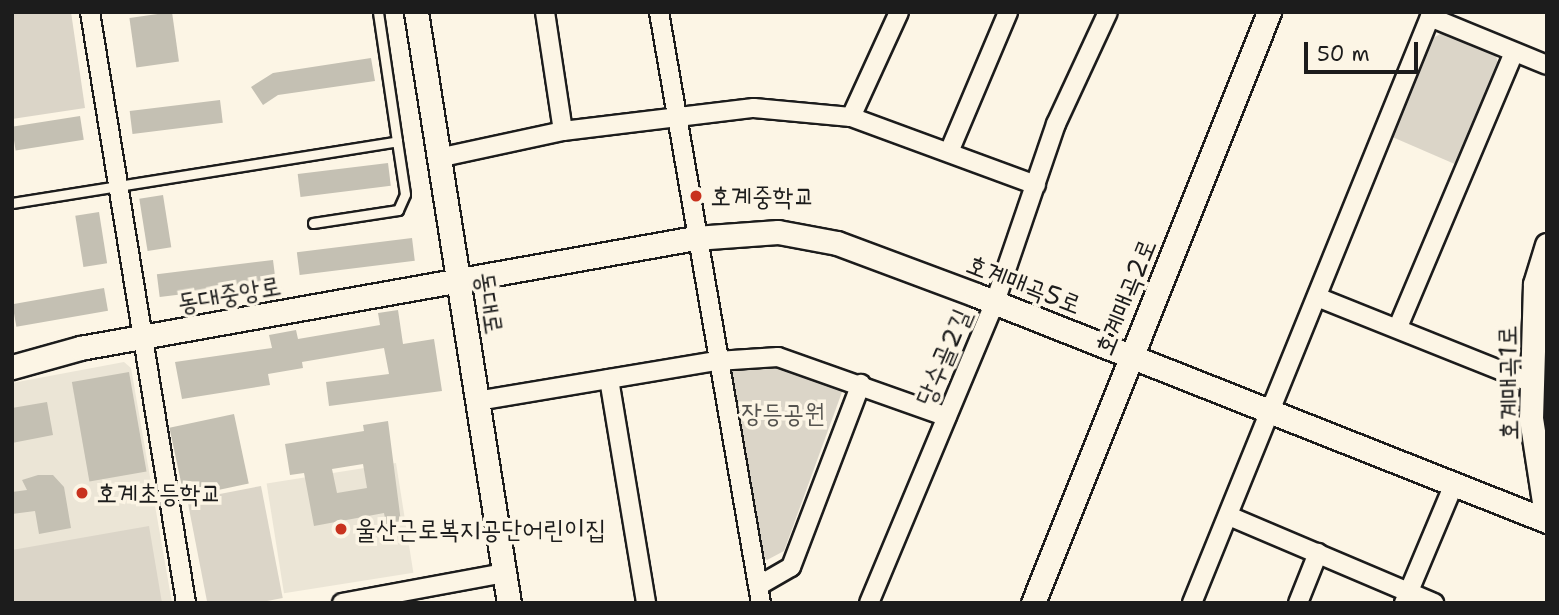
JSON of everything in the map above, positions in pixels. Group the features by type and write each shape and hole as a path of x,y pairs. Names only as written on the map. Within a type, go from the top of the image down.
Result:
{"street":[{"path":"90,12 139,338 186,603"},
{"name":"동대로","path":"416,12 509,603"},
{"path":"545,12 563,131"},
{"path":"659,12 695,238 760,595"},
{"path":"851,117 899,12"},
{"path":"950,152 1008,12"},
{"name":"당수골2길","path":"869,603 995,302 1078,72 1108,12"},
{"name":"호계매곡2로","path":"1033,603 1269,12"},
{"path":"1192,603 1273,411 1431,15 1547,65"},
{"path":"1398,327 1514,52"},
{"path":"438,158 563,131 675,115 754,108 851,117 1036,185"},
{"name":"호계매곡5로","path":"457,281 695,238 750,231 808,236 995,302 1547,521"},
{"name":"호계매곡1로","path":"1547,245 1532,383 1547,521"},
{"name":"동대중앙로","path":"12,367 139,338 457,281"},
{"path":"1317,297 1398,327 1532,383"},
{"path":"477,401 717,361 778,357 861,384 947,417"},
{"path":"609,379 646,603"},
{"path":"760,595 791,567 861,384"},
{"path":"1407,596 1454,484"},
{"path":"1229,516 1318,553 1407,596 1434,603"},
{"path":"1298,603 1318,553"},
{"path":"342,603 384,599 504,573"}],"lane":[{"path":"313,223 398,210 405,194 377,12"},
{"path":"12,203 397,141"}],"shaded area":[{"name":"호계초등학교","path":"124,362 131,368 172,603 12,603 12,383"},
{"name":"울산근로복지공단어린이집","path":"396,463 413,573 284,593 267,483"}],"green space":[{"path":"12,12 71,12 85,108 12,119"},
{"path":"1444,32 1495,53 1499,66 1457,165 1390,136 1431,39"},
{"name":"장등공원","path":"782,364 836,379 842,392 784,551 767,560 760,555 728,375 733,365"},
{"path":"261,486 283,598 257,603 207,603 187,500"},
{"path":"149,526 162,603 12,603 12,550"}],"building":[{"path":"172,12 179,62 136,67 129,18"},
{"path":"371,58 375,81 278,95 263,105 251,87 273,73"},
{"path":"220,100 223,123 132,134 130,111"},
{"path":"80,116 84,140 16,150 12,127"},
{"path":"388,163 391,186 300,197 298,174"},
{"path":"163,195 171,247 148,251 139,199"},
{"path":"99,212 107,263 83,267 75,216"},
{"path":"412,238 415,261 300,275 297,252"},
{"path":"273,260 276,283 160,297 157,274"},
{"path":"104,288 108,311 16,327 12,304"},
{"path":"398,310 403,344 434,339 442,391 329,406 326,382 389,374 384,348 302,362 303,368 268,374 270,385 182,399 175,362 272,348 269,335 296,330 298,339 380,325 378,313"},
{"path":"129,372 147,471 89,482 72,382"},
{"path":"47,402 53,435 12,443 12,408"},
{"path":"234,414 249,483 184,497 169,428"},
{"path":"388,421 401,522 386,524 384,513 314,526 304,473 290,475 285,444 364,431 363,425","holes":["363,464 367,488 337,493 332,469"]},
{"path":"38,475 53,475 64,487 71,528 39,534 35,511 12,514 12,492 27,490 22,480"}],"place":[{"name":"호계중학교","path":"696,196"},
{"name":"호계초등학교","path":"82,493"},
{"name":"울산근로복지공단어린이집","path":"341,529"}]}
